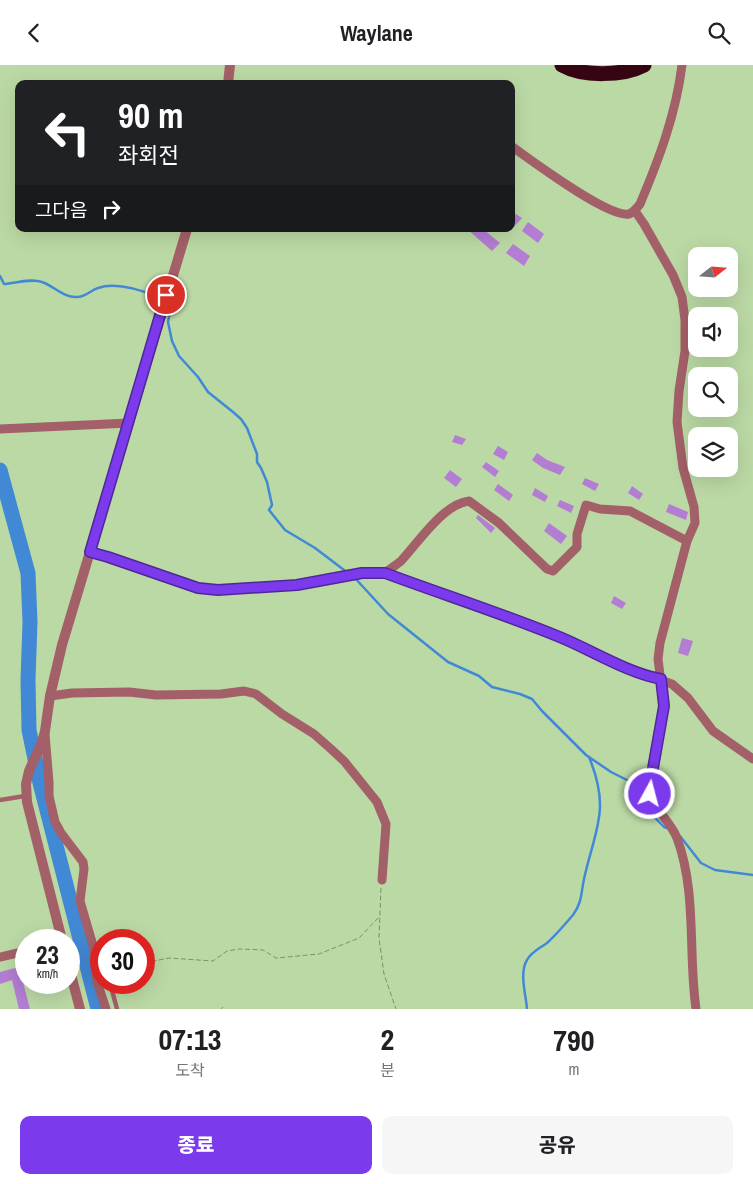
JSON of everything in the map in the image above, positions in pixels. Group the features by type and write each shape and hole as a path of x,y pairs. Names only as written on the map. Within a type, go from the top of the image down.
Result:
{"highway":[{"path":"562,65 568,69 603,74 636,69 644,65"},
{"path":"576,65 601,68 625,65"}],"street":[{"path":"228,80 230,65"},
{"path":"515,149 584,196 620,213 628,214 635,211 640,204 665,143 680,88 682,65"},
{"path":"635,211 673,275 682,297 684,309 685,351 677,421 683,468 695,515 695,523 687,541 674,594 662,630 658,659 664,706 650,794 653,803 677,837 684,861 690,912 696,1009"},
{"path":"59,929 27,802 26,785 29,771 45,731 50,696 62,645 185,232"},
{"path":"0,429 129,423"},
{"path":"385,573 400,562 430,527 462,502 469,501 500,523 547,569 553,571 577,547 578,534 586,505 600,509 630,511 687,541"},
{"path":"90,552 198,588 218,590 297,585 362,573 385,573 531,625 637,672 661,679 680,690 713,731 753,759"},
{"path":"50,696 72,693 129,692 156,695 221,694 244,691 256,694 282,714 314,734 331,749 344,761 377,801 386,824 382,879"},
{"path":"45,731 49,796 55,822 83,862 84,869 80,901 90,935"},
{"path":"0,957 15,954"},
{"path":"76,994 80,1009"},
{"path":"101,994 106,1009"}],"lane":[{"path":"0,800 27,796"},
{"path":"113,994 117,1009"}],"path":[{"path":"382,879 379,938 384,974 396,1009"},
{"path":"155,961 169,958 213,961 228,951 239,949 263,949 276,958 319,954 359,938 380,915"}],"building":[{"path":"515,214 522,218 515,226"},
{"path":"528,222 544,234 538,243 522,231"},
{"path":"470,232 487,232 500,243 492,251"},
{"path":"513,244 530,256 524,266 506,253"},
{"path":"455,435 466,439 462,445 452,442"},
{"path":"498,446 508,452 504,460 493,454"},
{"path":"537,453 547,460 565,467 560,475 543,468 532,460"},
{"path":"486,462 499,471 495,477 482,467"},
{"path":"450,470 462,479 456,487 444,478"},
{"path":"585,478 599,484 595,491 582,484"},
{"path":"498,484 513,495 509,501 494,490"},
{"path":"632,486 643,494 639,500 628,493"},
{"path":"535,488 548,496 545,502 532,495"},
{"path":"560,500 574,506 571,513 557,506"},
{"path":"669,504 688,512 686,520 666,512"},
{"path":"478,515 495,528 491,533 476,518"},
{"path":"549,523 567,536 561,544 544,531"},
{"path":"614,596 626,603 622,609 611,603"},
{"path":"682,638 693,641 688,656 678,653"},
{"path":"15,968 15,992 12,980 0,984 0,972"},
{"path":"15,994 26,994 30,1009 19,1009"}],"waterway":[{"path":"0,276 4,284 38,281 72,297 80,297 105,286 136,289 158,297"},
{"path":"172,301 168,322 172,341 179,356 198,377 208,392 241,419 247,428 257,454 257,462 267,482 272,505 269,510 285,530 315,548 348,573"},
{"path":"0,470 28,573 30,622 29,730 40,783 98,1009"},
{"path":"354,577 388,614 448,662 479,676 492,687 532,699 586,755 611,772 631,782 642,804 667,828"},
{"path":"527,1009 523,978 523,971 527,960 533,952 547,943 573,915 581,898 599,819 600,806 596,775 589,757"},
{"path":"680,836 701,863 715,870 753,875"}],"route":[{"path":"166,295 90,552 198,588 218,590 297,585 362,573 385,573 531,625 637,672 661,679 664,706 650,794"}]}
